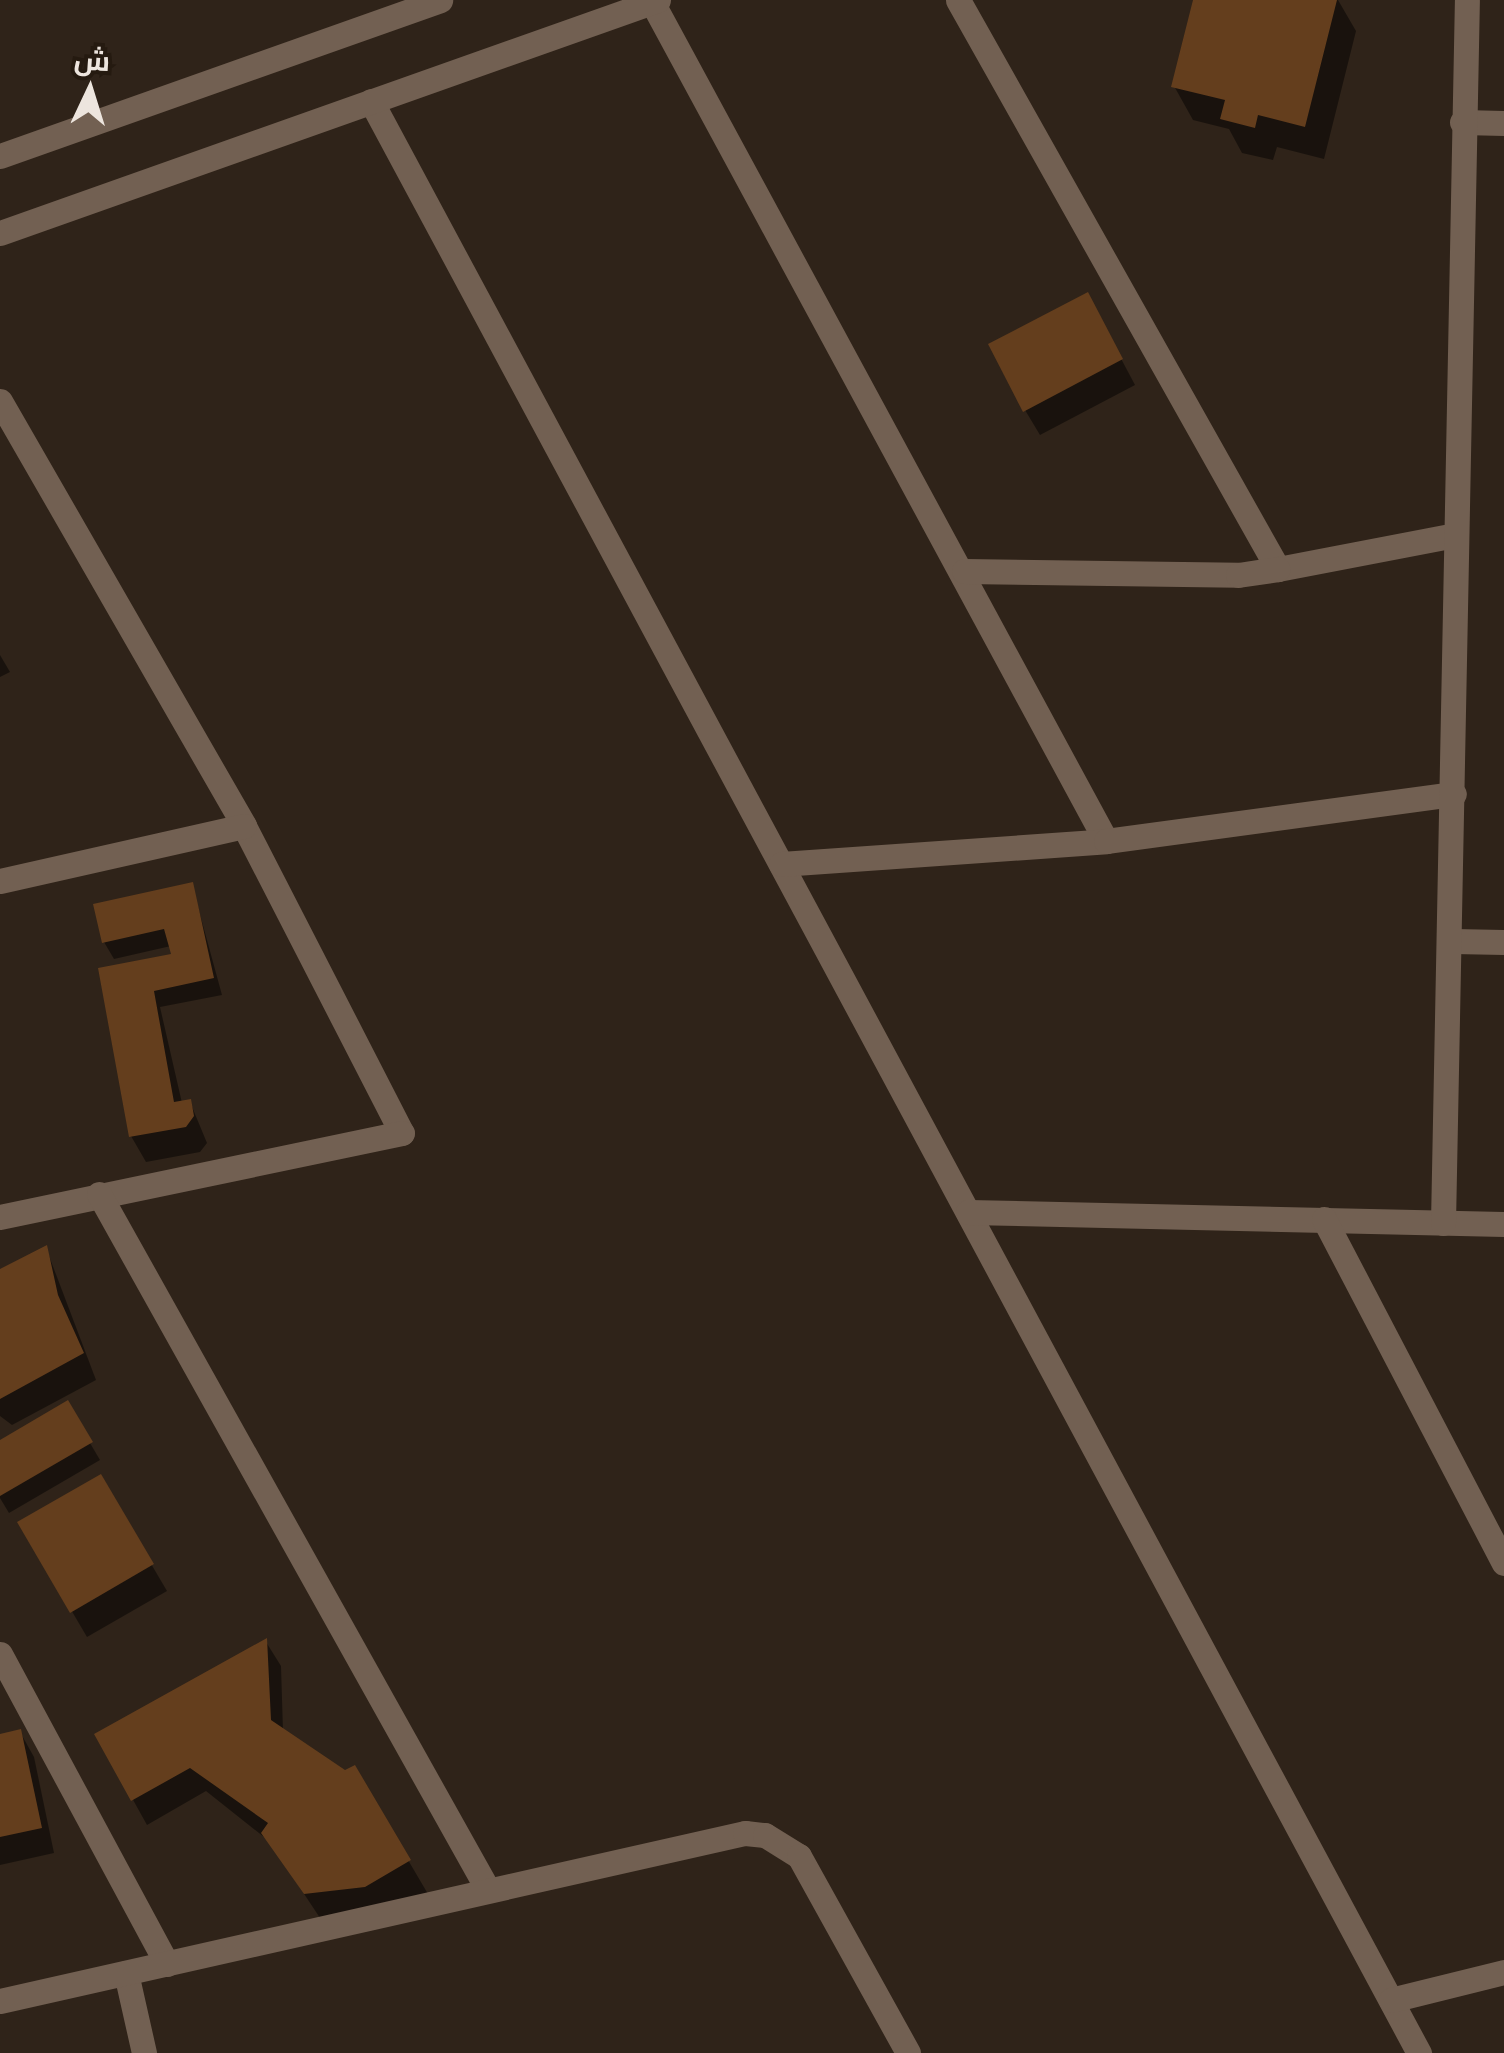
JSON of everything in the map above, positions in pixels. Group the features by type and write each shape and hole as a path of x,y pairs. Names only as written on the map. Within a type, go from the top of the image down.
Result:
{"street":[{"path":"0,156 440,0"},
{"path":"958,0 1278,570"},
{"path":"1443,1223 1453,941 1454,536 1467,0"},
{"path":"0,233 655,1 1106,841"},
{"path":"371,101 1419,2053"},
{"path":"1462,122 1504,123"},
{"path":"0,1217 402,1133 244,826 1,407"},
{"path":"964,571 1238,576 1454,536"},
{"path":"781,864 1106,841 1454,794"},
{"path":"0,880 244,826"},
{"path":"1453,941 1504,942"},
{"path":"99,1194 488,1890"},
{"path":"968,1212 1504,1224"},
{"path":"1324,1219 1504,1563"},
{"path":"1474,1508 1504,1508"},
{"path":"0,1654 12,1702 167,1964"},
{"path":"0,2000 725,1836 766,1835 800,1856 908,2053"},
{"path":"1392,2000 1504,1972"},
{"path":"126,1973 144,2053"}],"building":[{"path":"1193,0 1337,0 1305,127 1258,115 1255,128 1220,119 1225,100 1171,87"},
{"path":"1088,292 1123,359 1023,412 988,344"},
{"path":"193,882 214,978 154,991 174,1102 191,1099 194,1116 186,1127 129,1137 98,968 171,954 164,929 102,943 93,904"},
{"path":"47,1245 58,1295 84,1353 0,1399 0,1269"},
{"path":"68,1400 93,1442 0,1496 0,1440"},
{"path":"101,1474 154,1564 70,1613 17,1522"},
{"path":"267,1638 271,1720 345,1770 355,1765 411,1860 365,1887 304,1894 261,1833 268,1823 190,1768 131,1801 94,1734"},
{"path":"21,1729 42,1828 0,1837 0,1734"}]}
